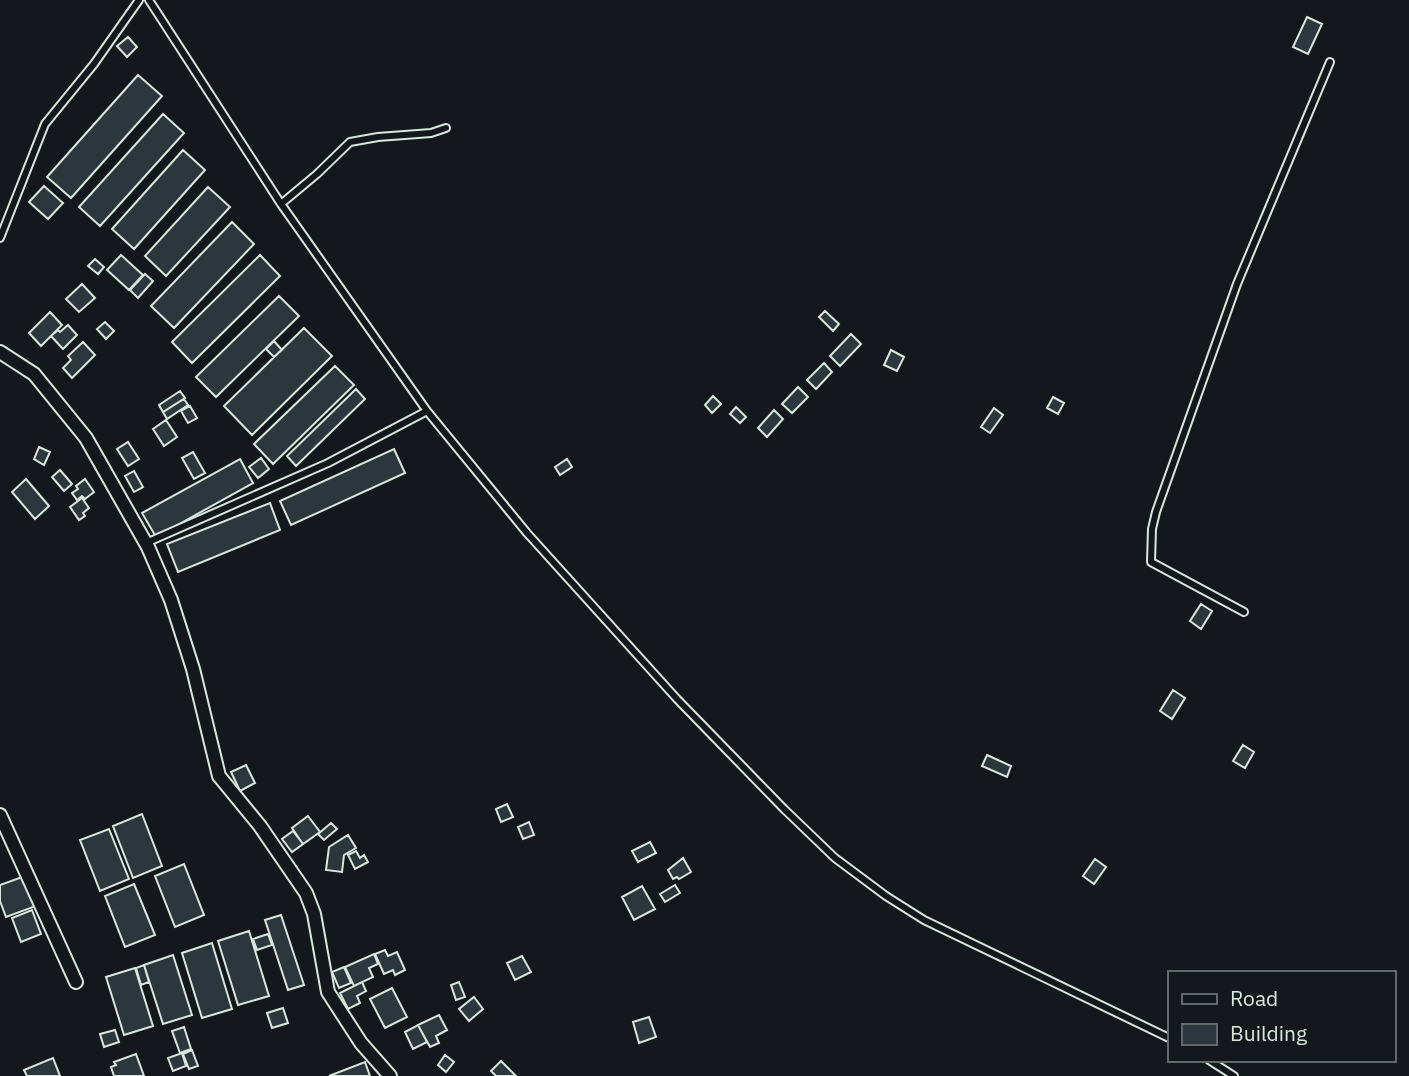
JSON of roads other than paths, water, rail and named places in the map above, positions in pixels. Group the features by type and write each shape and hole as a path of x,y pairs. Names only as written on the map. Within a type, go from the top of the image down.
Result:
{"street":[{"path":"0,352 34,374 86,438 146,543 171,600 193,669 219,776 260,826 306,893 314,914 328,992 361,1043 390,1076"},
{"path":"0,815 76,982"}],"lane":[{"path":"0,238 44,124 93,64 139,0"},
{"path":"149,0 281,204 427,411 527,533 668,688 784,809 835,858 924,920 1168,1038"},
{"path":"1244,612 1152,562 1152,529 1237,284 1330,62"},
{"path":"281,204 350,142 431,133 446,128"},
{"path":"146,543 328,463 427,411"},
{"path":"1212,1062 1234,1076"}]}
